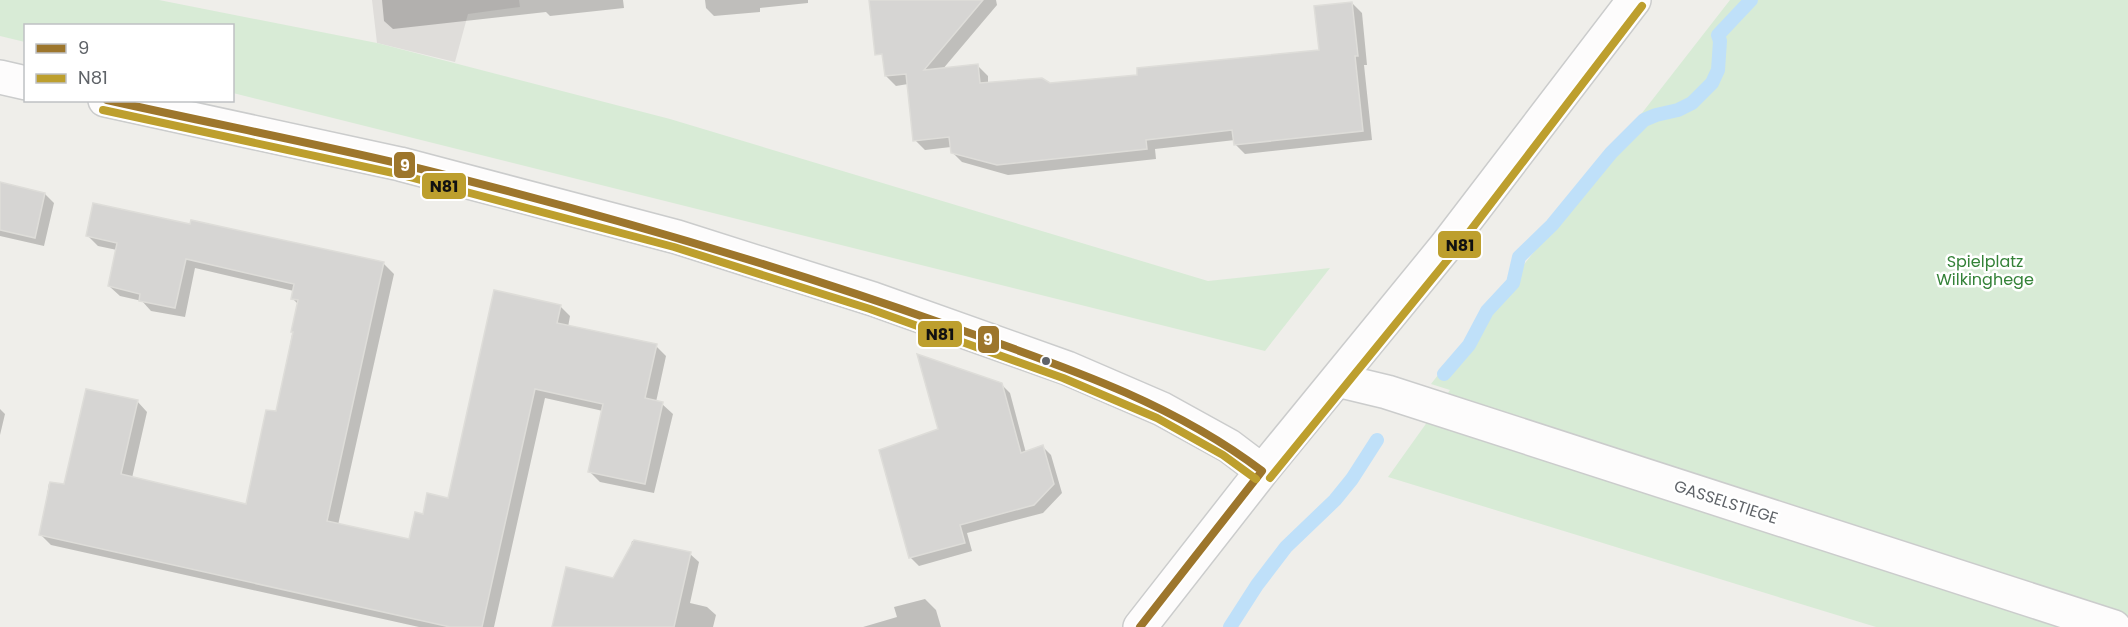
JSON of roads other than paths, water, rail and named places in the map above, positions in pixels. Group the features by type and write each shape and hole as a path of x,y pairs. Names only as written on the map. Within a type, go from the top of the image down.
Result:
{"street":[{"path":"1140,627 1262,471 1446,246 1634,0"},
{"path":"0,77 24,83"},
{"path":"114,102 400,164 677,237 873,299 1067,368 1162,409 1229,446 1262,471"},
{"name":"GASSELSTIEGE","path":"1337,380 1399,396 2114,627"}],"waterway":[{"path":"1444,374 1469,345 1487,311 1513,283 1519,257 1552,225 1611,153 1644,120 1678,110 1692,103 1712,83 1718,70 1720,41 1718,35 1751,0"},
{"path":"1230,627 1257,585 1286,547 1335,500 1352,479 1377,440"}],"park label":[{"name":"Spielplatz Wilkinghege","path":"1985,270"}]}
